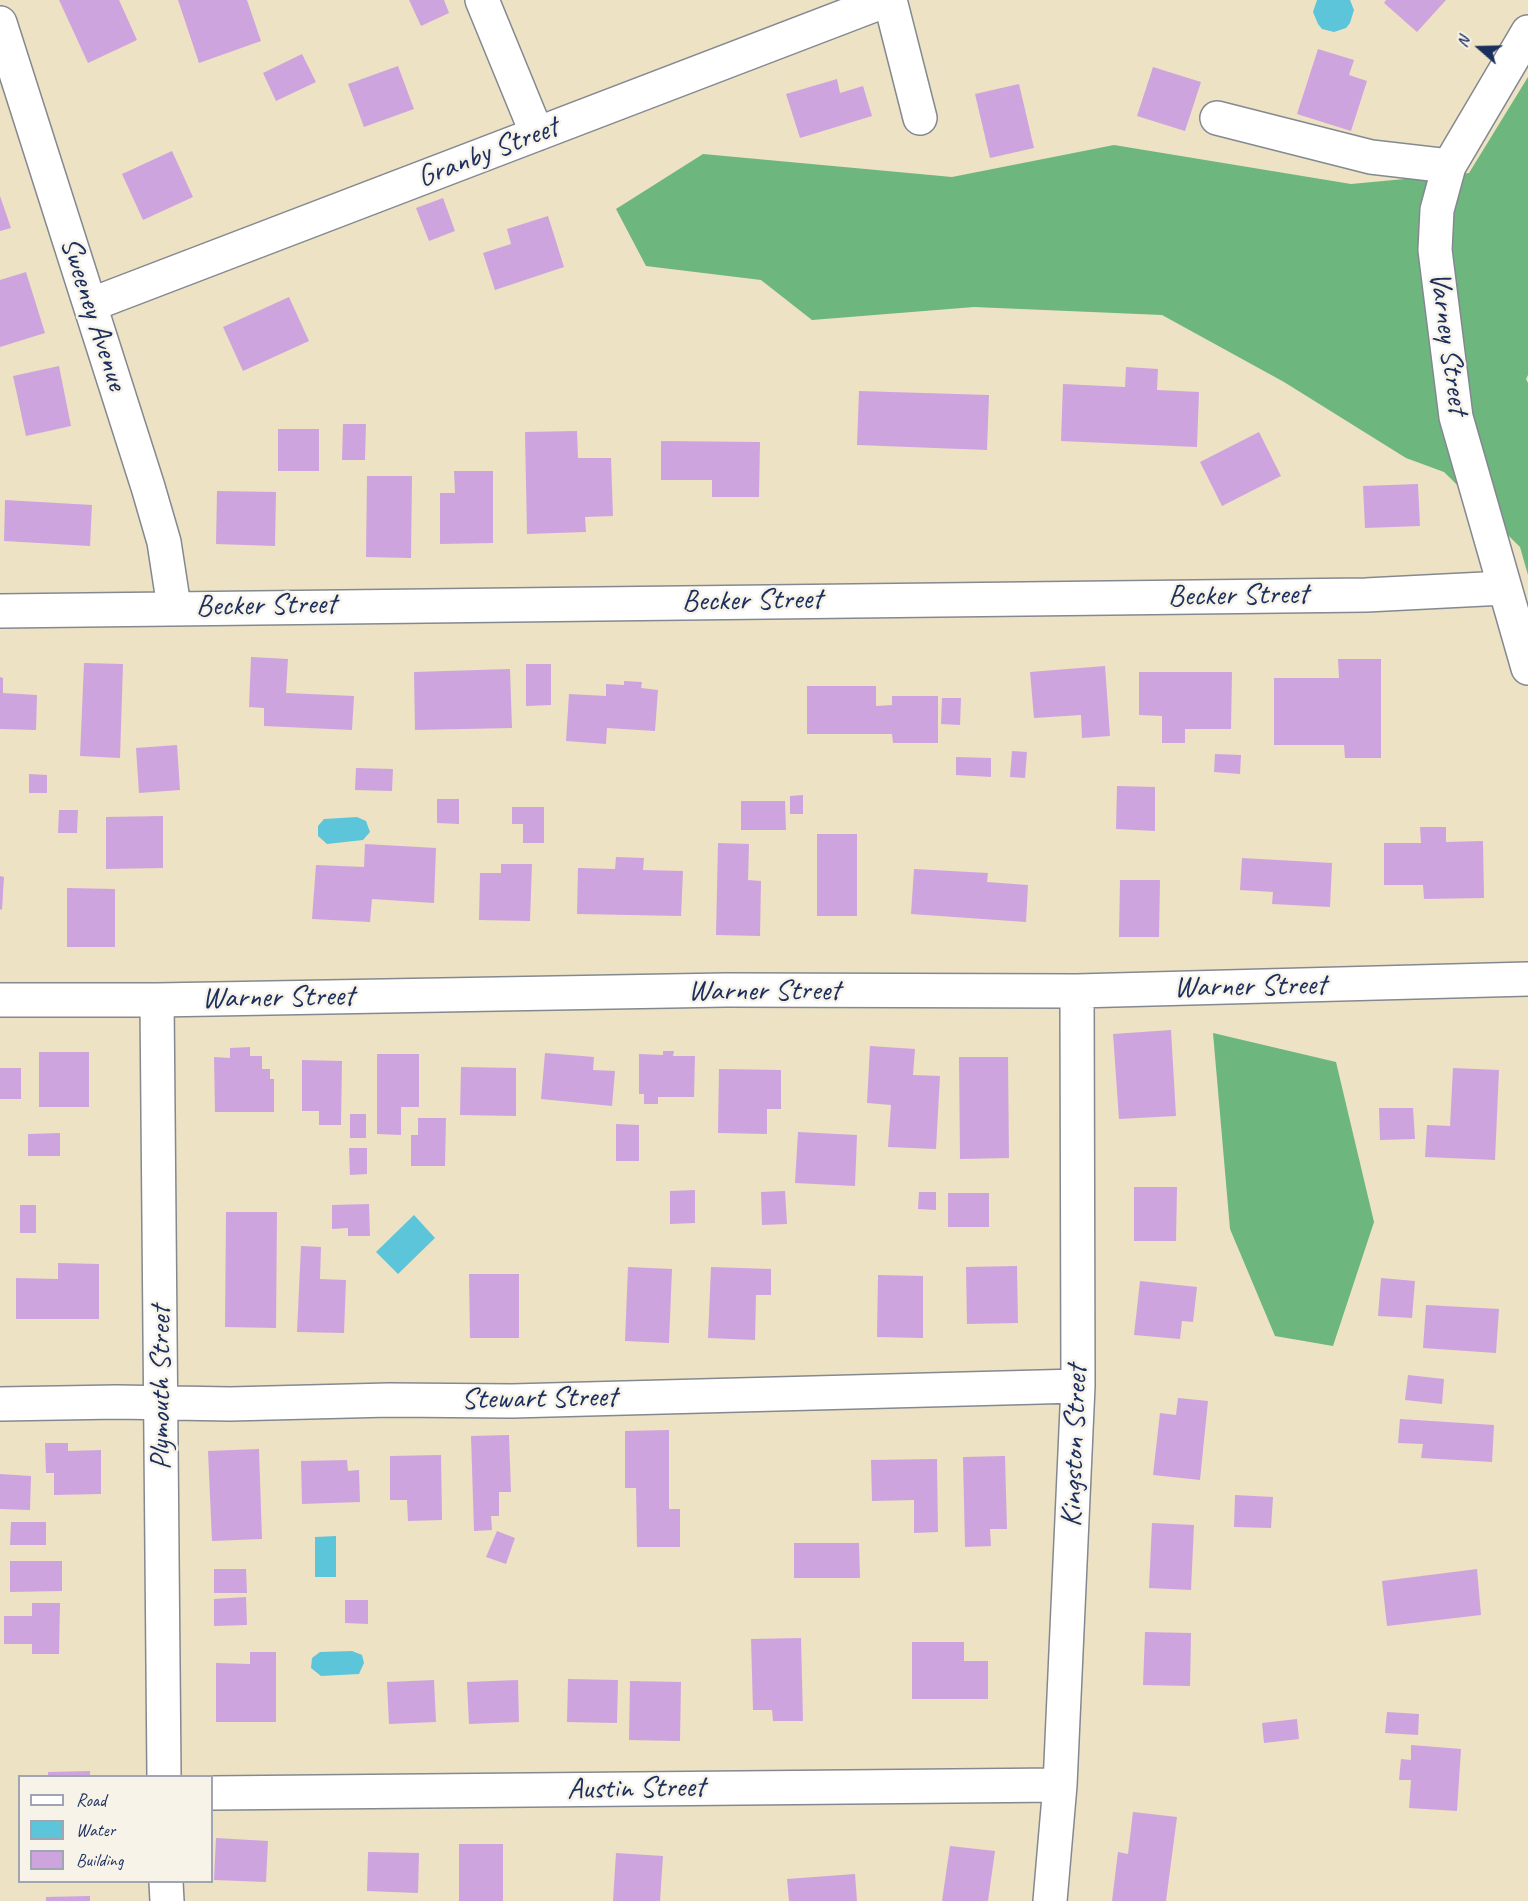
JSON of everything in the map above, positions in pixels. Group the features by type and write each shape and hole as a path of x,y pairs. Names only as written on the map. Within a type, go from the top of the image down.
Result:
{"street":[{"path":"482,0 537,134"},
{"path":"888,0 920,118"},
{"name":"Granby Street","path":"90,305 888,0"},
{"name":"Sweeney Avenue","path":"0,23 164,542 174,608"},
{"name":"Varney Street","path":"1528,32 1449,166 1437,210 1435,250 1456,417 1528,668"},
{"path":"1217,118 1371,157 1449,166"},
{"name":"Becker Street","path":"0,611 1366,595 1504,588"},
{"name":"Warner Street","path":"0,1000 157,1000 726,990 1077,991 1528,979"},
{"name":"Kingston Street","path":"1050,1901 1060,1785 1078,1386 1077,991"},
{"name":"Plymouth Street","path":"157,1000 164,1775"},
{"name":"Stewart Street","path":"0,1404 512,1401 1078,1386"},
{"name":"Austin Street","path":"213,1794 1060,1785"},
{"path":"166,1883 166,1901"}],"green space":[{"path":"1528,77 1528,375 1526,379 1528,383 1528,575 1520,547 1444,472 1406,458 1284,382 1162,315 974,307 812,320 761,280 646,266 616,209 703,154 952,177 1114,145 1351,184 1469,173"},
{"path":"1213,1033 1336,1062 1374,1222 1333,1346 1275,1336 1230,1229"}],"water":[{"path":"1317,0 1350,0 1354,10 1346,28 1334,32 1322,29 1313,12"},
{"path":"357,817 366,821 370,832 363,840 327,844 318,836 318,826 324,819"},
{"path":"414,1215 435,1238 398,1274 376,1252"},
{"path":"336,1536 336,1577 315,1577 315,1537"},
{"path":"352,1651 362,1655 364,1663 359,1674 321,1676 311,1668 312,1658 320,1652"}],"building":[{"path":"59,0 119,0 137,40 88,63"},
{"path":"178,0 247,0 261,41 199,63"},
{"path":"409,0 444,0 449,13 421,26"},
{"path":"1386,0 1446,0 1417,32 1384,3"},
{"path":"1318,49 1354,60 1349,75 1367,81 1351,131 1297,114"},
{"path":"302,54 316,82 276,101 263,73"},
{"path":"398,66 414,109 364,127 348,84"},
{"path":"1153,67 1201,82 1185,131 1137,116"},
{"path":"837,79 840,93 863,86 872,116 800,138 786,94"},
{"path":"1019,84 1034,148 990,158 975,94"},
{"path":"172,151 193,197 143,220 122,174"},
{"path":"0,196 11,228 0,231"},
{"path":"443,198 455,231 429,241 416,208"},
{"path":"548,216 564,267 495,290 483,253 511,244 507,229"},
{"path":"26,272 45,333 0,347 0,280"},
{"path":"289,297 309,341 243,371 223,327"},
{"path":"59,366 71,426 26,436 13,376"},
{"path":"1126,367 1158,369 1157,390 1199,392 1197,447 1061,441 1063,384 1125,387"},
{"path":"859,391 989,395 987,450 857,445"},
{"path":"343,424 366,424 365,460 342,460"},
{"path":"278,429 319,429 319,471 278,471"},
{"path":"577,431 578,458 611,458 613,516 585,517 586,532 527,534 525,432"},
{"path":"1259,432 1281,476 1222,506 1200,462"},
{"path":"661,441 760,442 759,497 712,497 712,480 661,480"},
{"path":"454,471 493,471 493,543 440,544 440,493 455,493"},
{"path":"367,476 412,476 411,558 366,557"},
{"path":"1418,484 1420,526 1365,528 1363,486"},
{"path":"217,491 276,492 275,546 216,544"},
{"path":"5,500 92,505 90,546 4,541"},
{"path":"251,657 288,659 286,693 354,696 352,730 264,726 264,708 249,707"},
{"path":"1338,659 1381,659 1381,758 1345,758 1344,745 1274,745 1274,678 1339,678"},
{"path":"84,663 123,664 120,758 80,756"},
{"path":"526,664 551,664 551,705 526,706"},
{"path":"1105,666 1110,736 1082,738 1081,715 1034,718 1030,672"},
{"path":"510,669 512,728 415,730 414,672"},
{"path":"1139,672 1232,672 1231,729 1185,729 1185,743 1162,743 1162,716 1139,715"},
{"path":"0,677 3,678 3,693 37,695 36,730 0,729"},
{"path":"624,681 642,682 641,688 658,690 655,731 607,728 606,744 566,741 569,694 606,696 606,684 624,685"},
{"path":"807,686 876,686 876,706 892,705 892,696 938,696 938,743 893,743 892,734 807,734"},
{"path":"942,698 961,698 960,725 941,724"},
{"path":"177,745 180,790 139,793 136,748"},
{"path":"1012,751 1027,752 1025,778 1010,777"},
{"path":"1215,754 1241,755 1240,774 1214,772"},
{"path":"956,757 991,758 991,777 956,775"},
{"path":"356,768 393,769 392,791 355,790"},
{"path":"29,774 47,775 47,793 29,793"},
{"path":"1117,786 1155,787 1155,831 1116,829"},
{"path":"803,795 803,814 790,814 790,796"},
{"path":"437,799 459,799 459,824 437,823"},
{"path":"741,801 785,801 786,830 741,830"},
{"path":"512,807 544,807 544,843 523,843 523,824 512,824"},
{"path":"59,810 78,810 77,833 58,833"},
{"path":"163,816 163,868 106,869 106,817"},
{"path":"1420,827 1446,827 1446,842 1483,841 1484,898 1424,899 1423,885 1384,885 1384,843 1421,843"},
{"path":"817,834 857,834 857,916 817,916"},
{"path":"718,843 749,844 748,880 761,881 760,936 716,935"},
{"path":"365,844 436,848 434,903 372,899 370,922 312,919 316,865 364,867"},
{"path":"616,857 644,858 643,870 683,871 681,916 577,914 578,868 615,869"},
{"path":"1242,858 1332,863 1330,907 1272,904 1273,892 1240,890"},
{"path":"501,864 532,864 530,921 479,920 480,873 501,873"},
{"path":"914,869 988,873 987,882 1028,885 1026,922 911,914"},
{"path":"0,876 4,877 2,910 0,909"},
{"path":"1120,880 1160,880 1159,937 1119,937"},
{"path":"67,888 115,889 115,947 67,947"},
{"path":"1171,1030 1176,1116 1119,1119 1113,1034"},
{"path":"870,1046 915,1049 913,1075 940,1076 936,1149 888,1147 891,1105 867,1103"},
{"path":"250,1047 250,1056 262,1056 262,1069 270,1069 270,1079 274,1079 274,1112 215,1112 214,1057 230,1058 230,1048"},
{"path":"663,1051 674,1051 673,1056 695,1056 694,1097 658,1097 658,1104 644,1104 644,1094 639,1094 639,1054 663,1055"},
{"path":"39,1052 89,1052 89,1107 39,1107"},
{"path":"545,1053 594,1057 593,1070 615,1071 612,1106 541,1099"},
{"path":"377,1054 419,1054 419,1107 401,1107 401,1135 377,1134"},
{"path":"959,1057 1008,1057 1009,1158 960,1159"},
{"path":"302,1060 342,1061 341,1125 319,1125 319,1111 302,1111"},
{"path":"461,1067 516,1068 516,1116 460,1115"},
{"path":"0,1068 21,1068 21,1099 0,1099"},
{"path":"1453,1068 1499,1070 1495,1160 1425,1157 1427,1125 1450,1126"},
{"path":"719,1069 781,1070 781,1109 767,1109 767,1134 718,1133"},
{"path":"1379,1108 1413,1108 1415,1139 1380,1140"},
{"path":"350,1114 366,1114 366,1138 350,1138"},
{"path":"418,1118 446,1118 445,1166 411,1166 411,1135 418,1135"},
{"path":"616,1124 639,1125 639,1161 616,1161"},
{"path":"798,1132 857,1135 855,1186 795,1183"},
{"path":"60,1133 60,1156 28,1156 28,1134"},
{"path":"349,1148 367,1148 367,1174 350,1175"},
{"path":"1134,1187 1177,1187 1176,1241 1134,1241"},
{"path":"695,1190 695,1223 670,1224 670,1191"},
{"path":"785,1191 787,1224 762,1225 761,1192"},
{"path":"919,1192 936,1192 936,1210 918,1209"},
{"path":"948,1193 989,1193 989,1227 948,1227"},
{"path":"369,1204 370,1236 348,1236 348,1228 332,1229 332,1205"},
{"path":"20,1205 36,1205 36,1233 20,1233"},
{"path":"226,1212 277,1212 276,1328 225,1327"},
{"path":"301,1246 321,1247 320,1279 346,1280 344,1333 297,1332"},
{"path":"58,1263 99,1264 99,1319 16,1319 16,1278 58,1279"},
{"path":"1017,1266 1018,1323 967,1324 966,1267"},
{"path":"628,1267 672,1269 669,1343 625,1341"},
{"path":"711,1267 771,1269 771,1295 756,1295 755,1340 708,1338"},
{"path":"469,1274 519,1274 519,1338 470,1338"},
{"path":"878,1275 923,1276 923,1338 877,1337"},
{"path":"1381,1278 1415,1281 1412,1318 1378,1316"},
{"path":"1140,1281 1197,1287 1193,1322 1182,1321 1180,1339 1134,1335"},
{"path":"1426,1305 1499,1309 1496,1353 1423,1348"},
{"path":"1408,1375 1444,1379 1442,1404 1405,1400"},
{"path":"1178,1398 1208,1401 1200,1480 1153,1475 1160,1413 1176,1415"},
{"path":"1400,1419 1494,1425 1492,1462 1421,1458 1423,1444 1398,1443"},
{"path":"669,1430 669,1509 680,1509 680,1547 637,1547 636,1488 625,1488 625,1431"},
{"path":"509,1435 511,1492 499,1492 499,1516 491,1516 492,1530 474,1531 471,1436"},
{"path":"45,1443 68,1443 68,1451 101,1450 101,1494 54,1495 54,1473 46,1473"},
{"path":"259,1449 262,1539 212,1541 208,1451"},
{"path":"441,1455 442,1520 408,1521 407,1500 390,1500 390,1456"},
{"path":"1005,1456 1007,1529 990,1529 991,1546 965,1547 963,1457"},
{"path":"937,1459 938,1532 914,1533 914,1500 872,1501 871,1460"},
{"path":"347,1460 348,1471 359,1470 360,1502 302,1504 301,1461"},
{"path":"0,1474 31,1476 30,1510 0,1509"},
{"path":"1235,1495 1273,1497 1271,1528 1234,1527"},
{"path":"11,1522 46,1522 46,1545 10,1545"},
{"path":"1152,1523 1194,1525 1191,1590 1149,1588"},
{"path":"497,1531 515,1538 506,1564 486,1557"},
{"path":"794,1543 859,1543 860,1578 794,1578"},
{"path":"10,1561 62,1561 62,1591 10,1592"},
{"path":"214,1569 246,1569 247,1593 214,1593"},
{"path":"1477,1569 1481,1615 1387,1626 1382,1581"},
{"path":"246,1597 247,1625 214,1626 214,1599"},
{"path":"345,1600 368,1600 368,1624 345,1623"},
{"path":"32,1603 60,1603 59,1654 32,1654 32,1644 4,1644 4,1616 32,1616"},
{"path":"1145,1632 1191,1633 1190,1686 1143,1685"},
{"path":"801,1638 803,1721 773,1721 772,1710 753,1710 751,1639"},
{"path":"912,1642 964,1642 964,1661 988,1661 988,1699 912,1699"},
{"path":"250,1652 276,1652 276,1722 216,1722 216,1663 250,1664"},
{"path":"568,1679 618,1680 617,1723 567,1722"},
{"path":"434,1680 436,1722 389,1724 387,1682"},
{"path":"518,1680 519,1722 469,1724 467,1682"},
{"path":"630,1681 681,1682 680,1741 629,1740"},
{"path":"1387,1712 1419,1714 1418,1735 1385,1733"},
{"path":"1297,1719 1299,1739 1264,1743 1262,1723"},
{"path":"1411,1745 1461,1749 1457,1811 1409,1808 1411,1780 1399,1780 1401,1759 1411,1760"},
{"path":"90,1771 90,1775 48,1775 48,1772"},
{"path":"1133,1812 1177,1817 1166,1901 1112,1901 1118,1852 1128,1854"},
{"path":"216,1838 268,1841 266,1882 214,1880"},
{"path":"459,1844 503,1844 503,1901 459,1901"},
{"path":"950,1846 995,1851 988,1901 942,1901"},
{"path":"368,1852 419,1853 418,1893 367,1891"},
{"path":"616,1853 663,1856 660,1901 613,1901"},
{"path":"855,1874 857,1901 789,1901 787,1879"},
{"path":"90,1896 90,1901 46,1901 46,1897"}]}
